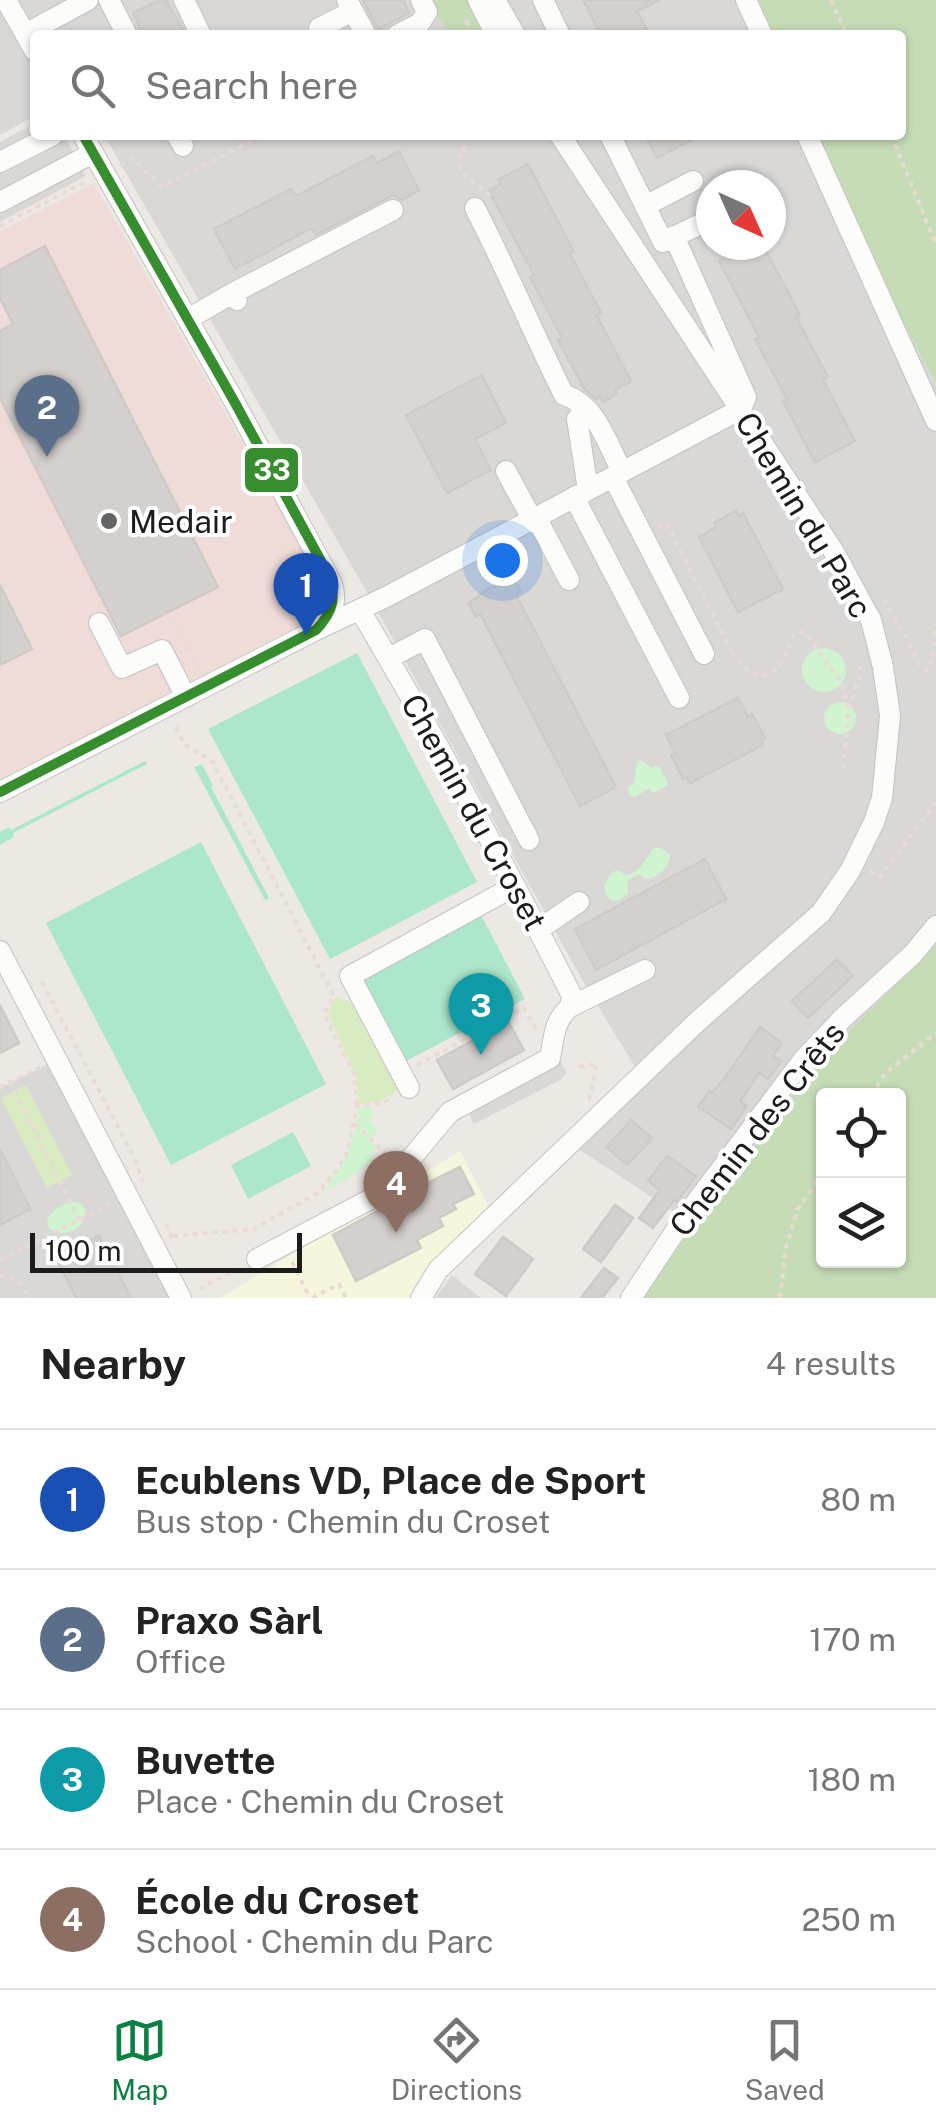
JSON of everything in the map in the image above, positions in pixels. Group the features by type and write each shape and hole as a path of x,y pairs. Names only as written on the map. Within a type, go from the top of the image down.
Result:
{"street":[{"path":"6,0 30,42"},
{"path":"47,30 88,0"},
{"path":"109,0 124,30"},
{"path":"184,0 199,30"},
{"path":"407,30 420,23 427,12 421,0"},
{"path":"478,0 493,30"},
{"path":"495,0 512,30"},
{"path":"543,0 558,30"},
{"path":"746,0 760,30"},
{"path":"319,28 350,6 363,30"},
{"path":"0,162 43,140"},
{"name":"Chemin du Parc","path":"420,1298 438,1270 606,1107 832,900 850,871 882,798 890,716 884,667 871,620 834,552 563,140"},
{"path":"612,140 663,242 696,225"},
{"path":"809,140 936,421"},
{"path":"0,202 88,144 234,401 332,584 333,609 316,630"},
{"path":"645,206 693,181"},
{"path":"475,208 564,395 577,398 588,408 704,654"},
{"path":"188,319 393,210"},
{"path":"0,792 360,610 740,409 746,397 674,236"},
{"path":"577,418 581,493 679,698"},
{"path":"506,471 570,580"},
{"name":"Chemin du Croset","path":"360,610 572,996 565,1011"},
{"path":"99,622 122,668 162,650 186,697"},
{"path":"389,658 424,640 525,831 490,842"},
{"path":"405,1081 350,976 514,886"},
{"path":"538,930 580,902"},
{"name":"Chemin des Crêts","path":"630,1298 682,1221 803,1060 913,954 936,926"},
{"path":"0,951 57,1060 138,1194 189,1294"},
{"path":"257,1259 382,1193 450,1112 550,1058 565,1011 645,970"}],"path":[{"path":"832,0 845,30"},
{"path":"0,226 133,159 162,187 252,140"},
{"path":"466,140 459,169 464,177 491,195 475,208"},
{"path":"893,140 936,244"},
{"path":"880,594 920,667 926,670 932,661 936,622"},
{"path":"165,614 209,686"},
{"path":"732,652 750,674 762,675 776,669 794,635 806,634 842,683 848,712"},
{"path":"843,768 848,712 861,663"},
{"path":"176,727 184,744 212,761 334,996 324,1014 354,1074 355,1124 347,1153 331,1179 318,1193 254,1229"},
{"path":"870,871 881,876 936,802"},
{"path":"0,1260 138,1194 135,1160 42,982"},
{"path":"357,1106 380,1104 405,1081 524,1008 535,1028"},
{"path":"877,1088 885,1073 936,1034"},
{"path":"0,1087 57,1060"},
{"path":"579,1067 596,1064 588,1105"},
{"path":"10,1082 79,1220"},
{"path":"355,1124 382,1150"},
{"path":"780,1298 786,1248 798,1209 819,1178"},
{"path":"277,1226 284,1213"},
{"path":"163,1219 173,1236 268,1230"},
{"path":"189,1294 257,1259"},
{"path":"292,1262 311,1298 339,1284 346,1298"},
{"path":"0,1274 17,1279 32,1298"}],"shaded area":[{"path":"0,0 756,0 770,30 30,30 30,119 0,135"},
{"path":"30,126 30,140 67,140 86,176 0,222 0,142"},
{"path":"107,140 817,140 859,238 936,384 936,944 836,1044 694,1225 580,1150 644,1082 584,983 364,587"},
{"path":"94,183 315,570 320,597 315,611 303,624 0,779 0,231"},
{"path":"560,1060 567,1073 560,1080 474,1124 468,1112 553,1068"},
{"path":"52,1062 173,1298 0,1298 0,1088"},
{"path":"460,1151 489,1207 426,1272 411,1298 220,1298"},
{"path":"452,1275 481,1298 435,1298"}],"green space":[{"path":"431,0 486,0 501,30 448,30 434,14"},
{"path":"756,0 936,0 936,384 859,238 817,140 906,140 906,30 770,30"},
{"path":"824,648 840,654 846,670 840,686 824,692 808,686 802,670 808,654"},
{"path":"357,653 477,882 330,959 208,729"},
{"path":"840,702 852,706 856,718 852,730 840,734 828,730 824,718 828,706"},
{"path":"640,760 653,768 659,766 667,786 653,793 649,788 635,797 629,795 628,787 634,783"},
{"path":"145,761 147,764 13,833 14,837 0,845 0,832 9,827 11,830"},
{"path":"202,764 269,898 265,900 194,767"},
{"path":"201,842 326,1084 171,1165 46,923"},
{"path":"654,848 670,854 662,871 654,877 645,879 639,874 627,881 628,893 620,900 607,897 604,885 612,872 619,870 626,876 638,870"},
{"path":"479,911 525,999 402,1063 359,977"},
{"path":"936,944 936,1298 644,1298 694,1225 810,1075"},
{"path":"336,997 361,1005 404,1088 377,1102 359,1104 356,1076 328,1013"},
{"path":"26,1085 72,1175 47,1188 1,1098"},
{"path":"359,1108 373,1108 369,1120 379,1129 369,1140 377,1147 371,1154 375,1158 322,1193 347,1154"},
{"path":"293,1132 311,1166 248,1199 231,1165"},
{"path":"74,1202 86,1210 82,1223 73,1231 62,1233 49,1228 47,1220 52,1212"}],"building":[{"path":"166,0 183,30 142,30 133,13"},
{"path":"363,0 403,0 409,13 378,30"},
{"path":"583,0 660,0 637,11 647,30 598,30"},
{"path":"648,140 691,140 657,158"},
{"path":"399,151 419,190 402,200 393,195 316,235 312,228 235,269 214,229 291,189 296,196 373,156 377,163"},
{"path":"528,164 574,252 570,254 601,313 597,316 631,381 603,402 601,397 596,399 585,390 530,277 534,275 489,191 501,184 498,180"},
{"path":"45,246 218,587 121,636 0,398 0,331 13,324 0,298 0,270"},
{"path":"771,260 828,377 823,380 855,441 815,462 755,339 759,337 719,261"},
{"path":"482,375 506,423 475,439 491,470 447,493 406,415"},
{"path":"736,511 739,516 743,513 783,589 738,612 699,537"},
{"path":"514,579 521,592 516,595 616,787 580,806 480,614 476,617 469,603 491,587"},
{"path":"0,585 32,649 0,665"},
{"path":"738,698 765,738 761,740 763,745 690,783 687,777 683,779 666,735"},
{"path":"705,859 726,899 596,970 575,929"},
{"path":"837,959 853,976 808,1018 792,1001"},
{"path":"0,1005 19,1043 0,1053"},
{"path":"508,1021 524,1050 453,1089 437,1060"},
{"path":"760,1027 782,1043 773,1056 781,1061 768,1079 759,1073 740,1102 747,1106 731,1129 698,1107 724,1079"},
{"path":"631,1120 652,1138 627,1165 607,1147"},
{"path":"0,1149 30,1209 0,1225"},
{"path":"667,1156 696,1176 653,1228 639,1218 660,1190 648,1181"},
{"path":"460,1167 474,1194 453,1204 456,1209 439,1218 443,1226 417,1240 421,1248 356,1281 333,1235"},
{"path":"615,1205 633,1218 601,1262 583,1249"},
{"path":"99,1236 131,1298 76,1298 56,1258"},
{"path":"503,1237 533,1259 506,1296 475,1274"},
{"path":"604,1268 618,1278 602,1298 581,1298"}],"transit line":[{"name":"33","path":"0,792 316,630 332,603 327,572 86,140"}],"place":[{"name":"Praxo Sàrl","path":"47,457"},
{"name":"Medair","path":"109,521"},
{"name":"Ecublens VD, Place de Sport","path":"306,635"},
{"name":"Buvette","path":"481,1055"},
{"name":"École du Croset","path":"396,1233"}]}
